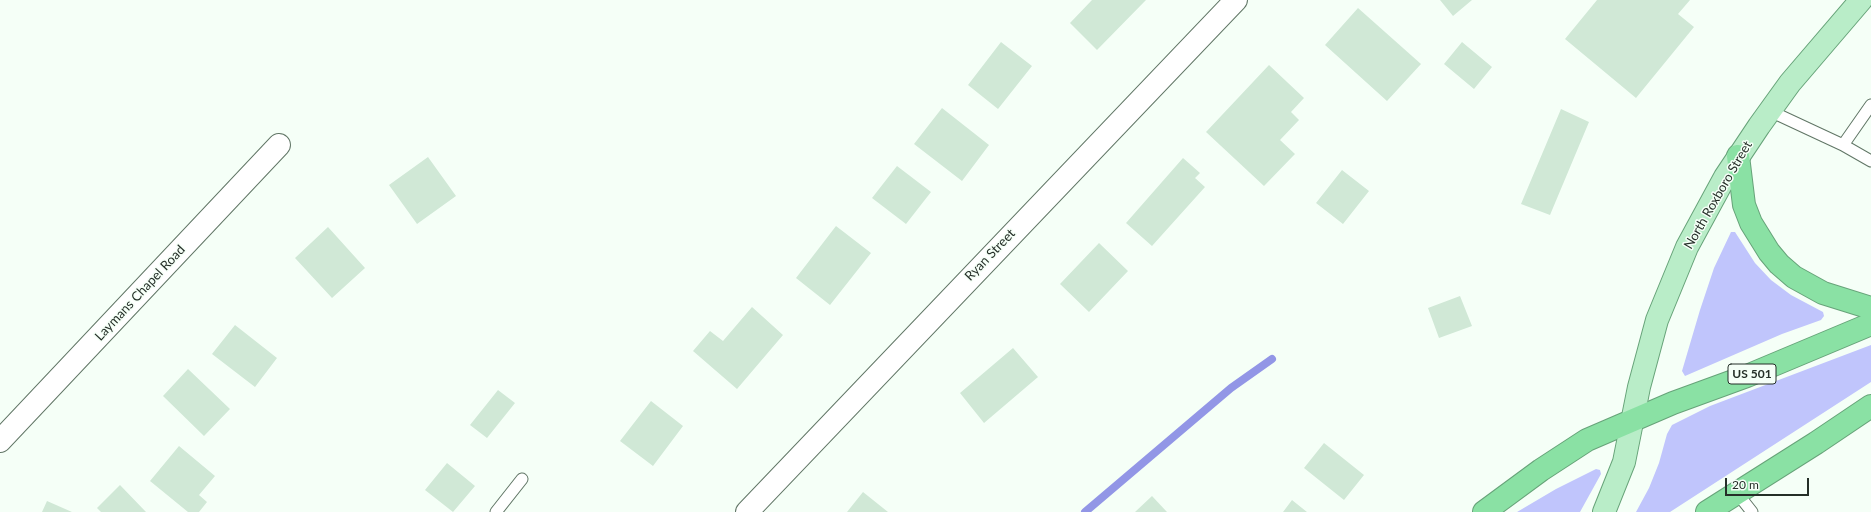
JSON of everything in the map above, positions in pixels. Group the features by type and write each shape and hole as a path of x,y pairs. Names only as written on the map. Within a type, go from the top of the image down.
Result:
{"highway":[{"path":"1738,156 1744,205 1751,222 1769,252 1779,264 1794,277 1823,293 1871,308"},
{"name":"US 501","path":"1484,512 1540,470 1587,440 1673,403 1747,376 1871,324"},
{"path":"1707,512 1816,443 1871,406"}],"main road":[{"name":"North Roxboro Street","path":"1604,512 1624,462 1639,387 1658,320 1687,247 1706,210 1738,156 1770,111 1817,51 1861,0"}],"street":[{"name":"Ryan Street","path":"746,512 1236,0"},
{"name":"Laymans Chapel Road","path":"0,441 279,145"}],"lane":[{"path":"1843,146 1871,105"},
{"path":"1770,111 1871,161"},
{"path":"496,512 522,479"},
{"path":"1737,492 1752,512"}],"shaded area":[{"path":"1731,232 1735,232 1755,263 1771,280 1791,295 1823,312 1824,316 1821,320 1782,334 1685,376 1682,371 1700,310 1714,268"},
{"path":"1871,345 1871,382 1670,512 1636,512 1649,488 1659,463 1667,434 1672,425 1710,406"},
{"path":"1596,469 1600,470 1601,474 1580,512 1517,512 1556,489"}],"building":[{"path":"1092,0 1146,0 1097,50 1070,23"},
{"path":"1440,0 1472,0 1453,16"},
{"path":"1597,0 1690,0 1678,14 1694,27 1636,98 1565,39"},
{"path":"1358,8 1421,64 1387,101 1325,45"},
{"path":"1001,42 1032,66 998,109 968,85"},
{"path":"1462,42 1492,67 1474,89 1444,64"},
{"path":"1269,65 1304,98 1291,112 1299,120 1280,140 1295,154 1264,186 1206,132"},
{"path":"942,108 989,145 962,181 914,144"},
{"path":"1561,109 1589,122 1550,215 1521,204"},
{"path":"428,157 456,196 417,224 389,185"},
{"path":"1183,158 1200,173 1195,178 1205,187 1152,246 1126,223"},
{"path":"897,166 931,192 906,224 872,198"},
{"path":"1342,170 1369,191 1343,224 1316,203"},
{"path":"836,226 871,253 830,305 796,278"},
{"path":"328,227 365,268 332,298 295,258"},
{"path":"1099,243 1128,271 1089,312 1060,284"},
{"path":"1460,296 1472,326 1439,338 1428,308"},
{"path":"752,307 783,335 737,389 693,351 710,331 723,341"},
{"path":"235,325 277,358 255,387 212,354"},
{"path":"1013,348 1038,377 984,423 960,393"},
{"path":"188,369 230,409 204,436 163,396"},
{"path":"498,390 515,403 487,438 470,425"},
{"path":"651,401 683,426 653,466 620,441"},
{"path":"1324,443 1364,475 1344,500 1304,468"},
{"path":"179,446 215,476 199,495 207,502 199,512 188,512 150,481"},
{"path":"447,463 475,486 453,512 425,490"},
{"path":"120,485 146,512 101,512 97,508"},
{"path":"863,492 888,512 847,512"},
{"path":"1152,496 1167,512 1135,512"},
{"path":"1292,500 1307,512 1283,512"},
{"path":"47,501 72,512 42,512"}],"waterway":[{"path":"1085,512 1231,388 1272,359"}]}
